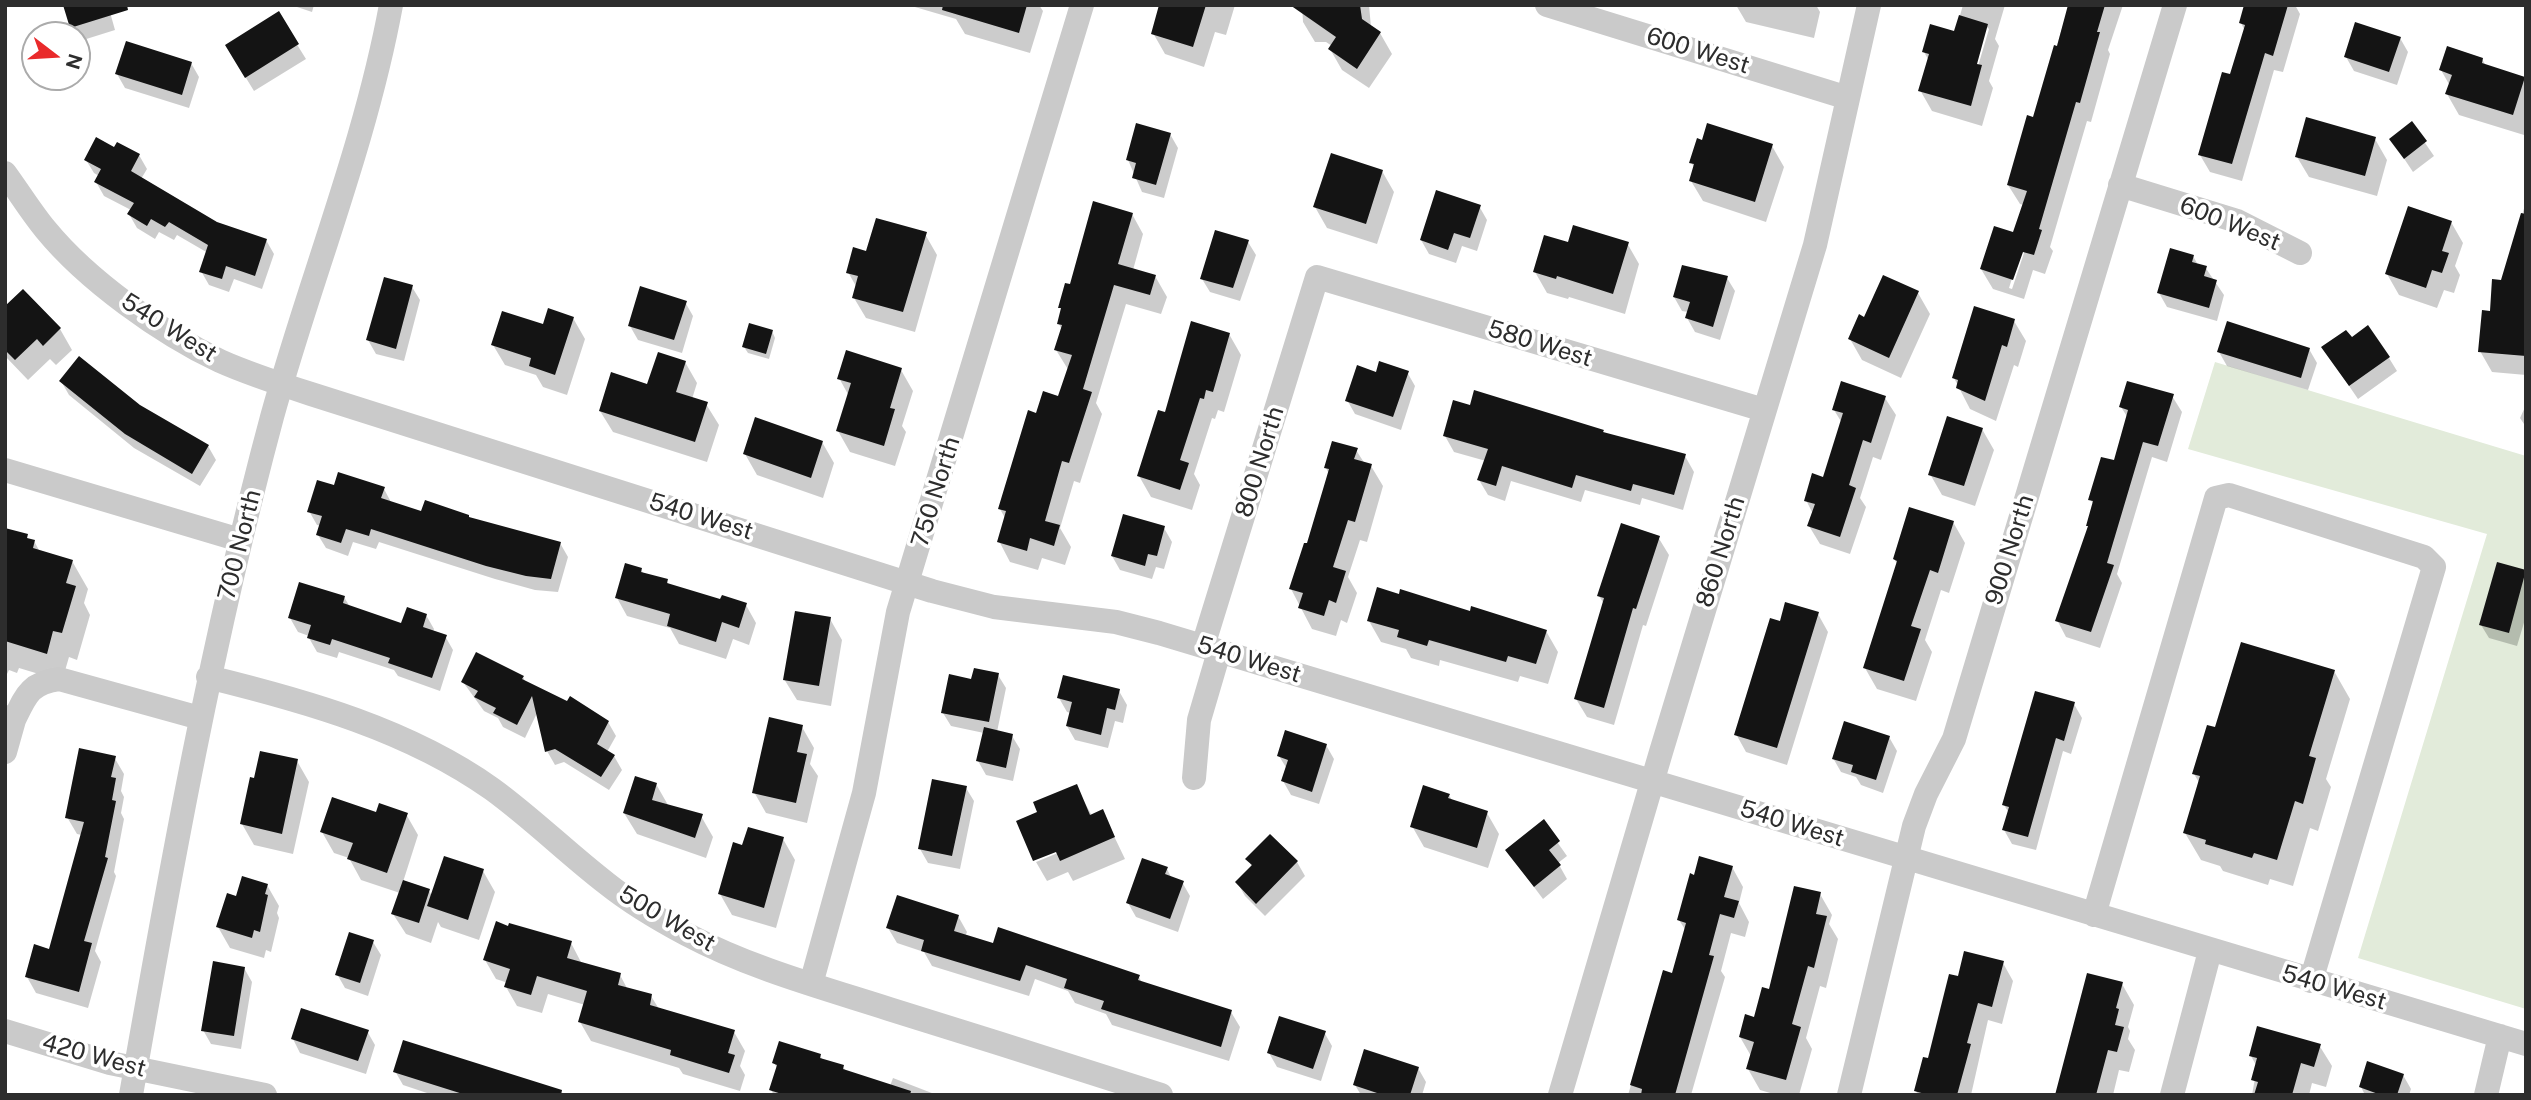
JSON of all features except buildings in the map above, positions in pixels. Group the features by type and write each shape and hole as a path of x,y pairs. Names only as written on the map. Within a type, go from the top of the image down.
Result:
{"street":[{"name":"700 North","path":"131,1095 208,677 240,540 282,384 360,131 391,5"},
{"name":"750 North","path":"811,984 864,793 898,612 1082,5"},
{"name":"600 West","path":"1547,5 1848,98"},
{"name":"860 North","path":"1560,1095 1815,244 1869,5"},
{"name":"900 North","path":"1849,1095 1906,858 1926,794 1954,739 2175,5"},
{"name":"540 West","path":"5,173 14,202 46,230 81,267 118,297 190,345 221,361 282,384 907,583 994,607 1116,622 1211,649 2526,1044"},
{"name":"600 West","path":"2120,185 2236,221 2300,253"},
{"name":"580 West","path":"1317,278 1764,410"},
{"name":"800 North","path":"1194,778 1199,720 1211,649 1317,278"},
{"path":"5,470 240,540"},
{"path":"2094,915 2216,498 2229,495 2424,556 2434,567 2311,981"},
{"name":"500 West","path":"208,677 263,691 360,722 432,753 490,788 533,820 607,884 646,912 720,951 811,984 1161,1095"},
{"path":"5,752 10,719 27,694 42,681 59,679 200,718"},
{"path":"2172,1095 2210,951"},
{"name":"420 West","path":"5,1031 136,1069 265,1095"},
{"path":"2486,1095 2500,1036"}],"green space":[{"path":"2215,362 2526,456 2526,1009 2358,958 2487,534 2188,449"}]}
